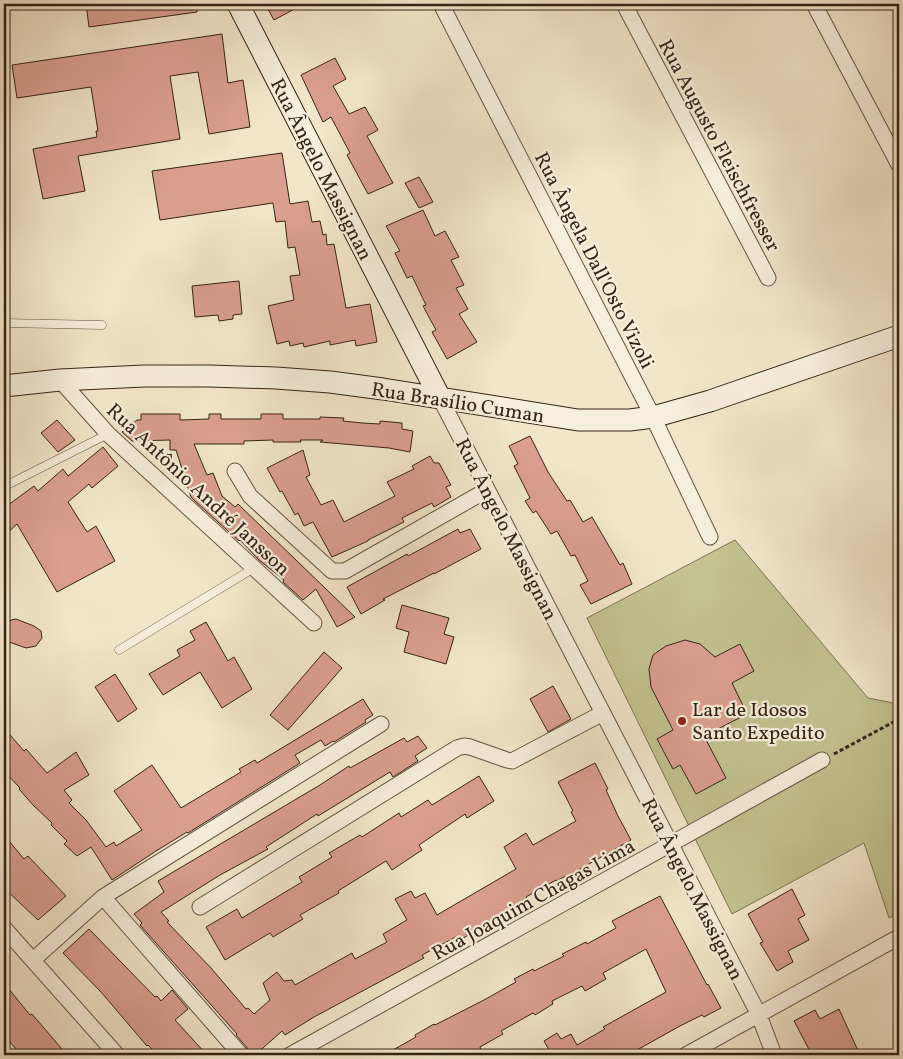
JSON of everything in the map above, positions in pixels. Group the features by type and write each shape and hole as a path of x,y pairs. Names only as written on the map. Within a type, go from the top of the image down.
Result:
{"street":[{"name":"Rua Ângelo Massignan","path":"238,4 759,1015 774,1055"},
{"name":"Rua Ângela Dall'Osto Vizoli","path":"441,4 653,417 710,537"},
{"name":"Rua Augusto Fleischfresser","path":"624,4 768,278"},
{"path":"814,4 899,165"},
{"name":"Rua Brasílio Cuman","path":"4,386 60,380 144,376 276,378 330,382 578,420 613,421 653,417 710,401 899,336"},
{"name":"Rua Antônio André Jansson","path":"60,380 108,434 314,623"},
{"path":"235,471 250,496 332,571 345,571 487,490"},
{"path":"200,907 457,748 470,747 512,761 602,713"},
{"path":"33,960 103,897 381,724"},
{"name":"Rua Joaquim Chagas Lima","path":"290,1055 822,760"},
{"path":"103,897 242,1055"},
{"path":"4,928 118,1055"},
{"path":"686,1055 899,937"}],"lane":[{"path":"4,323 102,326"},
{"path":"5,486 108,434"},
{"path":"119,650 254,568"}],"path":[{"path":"822,760 899,719"}],"shaded area":[{"path":"735,540 868,698 899,704 899,914 889,918 864,843 732,914 587,618"}],"building":[{"path":"86,4 197,4 197,12 89,27"},
{"path":"265,4 304,4 274,20"},
{"path":"222,34 228,83 243,80 250,127 209,134 198,72 170,76 180,139 78,156 85,191 43,199 33,149 97,137 96,131 98,131 91,87 17,98 12,65"},
{"path":"335,58 346,79 333,86 349,114 365,107 378,130 367,136 393,183 368,194 347,155 350,153 331,117 323,122 301,75"},
{"path":"282,153 290,204 308,201 312,222 320,221 323,235 326,234 327,245 334,244 346,308 370,304 377,342 356,346 355,340 330,345 330,341 304,347 303,343 290,346 289,341 277,344 268,306 294,300 290,276 300,275 295,247 288,248 285,221 276,222 273,203 160,220 152,171"},
{"path":"419,177 433,202 419,208 405,183"},
{"path":"423,210 435,236 445,231 459,257 451,260 464,285 456,288 468,309 459,314 477,342 447,359 432,332 436,330 423,306 426,305 412,276 407,278 395,253 400,251 386,226"},
{"path":"239,281 242,314 233,315 233,319 219,321 218,315 195,317 192,286"},
{"path":"141,414 180,414 180,420 209,419 209,414 221,414 221,419 261,419 261,414 283,414 283,419 320,419 320,417 344,418 343,421 362,423 380,424 380,421 402,423 402,429 413,431 410,452 389,448 320,442 323,440 300,440 301,442 273,442 273,440 244,441 244,444 194,444 207,475 213,473 222,496 235,507 238,504 355,617 337,627 316,589 303,600 283,582 284,580 259,560 240,540 196,502 191,497 176,450 170,450 170,440 132,441 122,432 137,420 141,420"},
{"path":"57,420 75,440 58,452 41,433"},
{"path":"530,436 548,472 567,501 570,500 583,522 592,517 620,565 623,563 632,584 591,604 580,585 588,581 575,555 571,556 557,531 551,534 536,511 533,513 525,501 530,498 514,466 518,464 509,446"},
{"path":"103,447 118,466 92,488 89,484 68,502 87,532 96,526 115,561 57,592 17,524 4,536 4,508 34,486 38,491 63,469 68,476"},
{"path":"303,450 310,475 306,477 321,505 333,500 344,522 395,496 387,482 414,469 412,466 430,456 434,463 439,463 451,485 446,487 451,497 434,507 432,503 402,518 404,522 332,557 313,522 304,526 298,513 295,515 282,491 280,492 267,468"},
{"path":"458,529 460,533 470,529 481,549 383,599 385,600 361,614 347,587"},
{"path":"402,605 449,618 444,634 454,637 446,664 404,652 409,632 396,628"},
{"path":"16,619 41,631 42,638 36,646 26,648 9,642 4,635 5,627 11,620"},
{"path":"206,622 228,661 234,657 252,689 222,708 200,672 163,695 149,674 180,656 177,650 195,640 190,631"},
{"name":"Lar de Idosos Santo Expedito","path":"685,640 700,644 715,657 740,644 754,671 732,683 747,714 704,736 726,778 696,794 680,765 673,769 657,739 673,730 651,687 649,669 653,655 666,646"},
{"path":"324,652 342,668 288,730 270,715"},
{"path":"115,674 137,709 118,722 95,687"},
{"path":"553,686 571,719 548,732 530,699"},
{"path":"363,699 373,715 365,720 366,722 334,742 325,746 321,740 295,755 300,763 112,880 91,847 77,856 64,844 67,841 4,771 4,728 47,773 76,752 89,775 64,790 72,800 69,803 86,820 106,847 114,842 116,846 142,830 114,791 152,765 181,808 241,772 239,769 255,760 257,763"},
{"path":"418,736 427,748 415,756 418,761 393,777 390,772 318,816 317,814 266,847 268,849 220,875 161,912 169,921 167,922 211,968 246,1009 248,1008 254,1014 270,1000 263,983 277,972 284,981 292,980 295,985 352,953 355,959 387,942 383,934 407,920 395,899 411,891 415,898 425,893 437,915 516,869 504,847 526,833 533,845 576,821 558,782 595,763 608,789 606,790 618,816 631,840 526,897 501,914 502,916 458,941 456,937 422,955 424,958 314,1017 285,1035 282,1031 255,1055 250,1055 237,1034 140,925 142,923 134,914 164,892 158,881 349,766 350,768 404,738 407,742"},
{"path":"479,776 494,801 467,818 465,814 419,845 422,850 392,870 386,861 338,891 339,893 300,915 303,919 273,937 270,933 225,960 206,927 237,909 242,918 302,882 299,877 332,857 329,853 360,835 362,837 399,813 401,817 428,800 432,805"},
{"path":"4,835 24,859 28,856 66,896 38,920 4,888"},
{"path":"792,889 805,915 798,919 809,940 788,951 793,962 777,971 760,943 763,942 748,914"},
{"path":"660,896 721,1008 680,1026 628,1055 552,1055 544,1041 557,1033 561,1039 571,1034 577,1045 605,1029 603,1027 666,992 646,949 603,973 606,979 585,991 582,986 552,1001 553,1004 535,1015 533,1013 501,1031 503,1034 480,1047 481,1050 472,1055 457,1055 453,1049 442,1055 384,1055 416,1037 415,1035 434,1024 516,982 514,979 564,956 562,954 586,942 587,944 616,928 612,921"},
{"path":"89,929 155,997 157,996 161,1001 172,990 188,1009 175,1020 207,1055 158,1055 147,1046 101,992 63,953"},
{"path":"4,983 30,1015 32,1014 67,1055 21,1055 4,1035"},
{"path":"839,1009 860,1055 812,1055 794,1021 815,1010 820,1019"}],"place":[{"name":"Lar de Idosos Santo Expedito","path":"682,721"}]}
